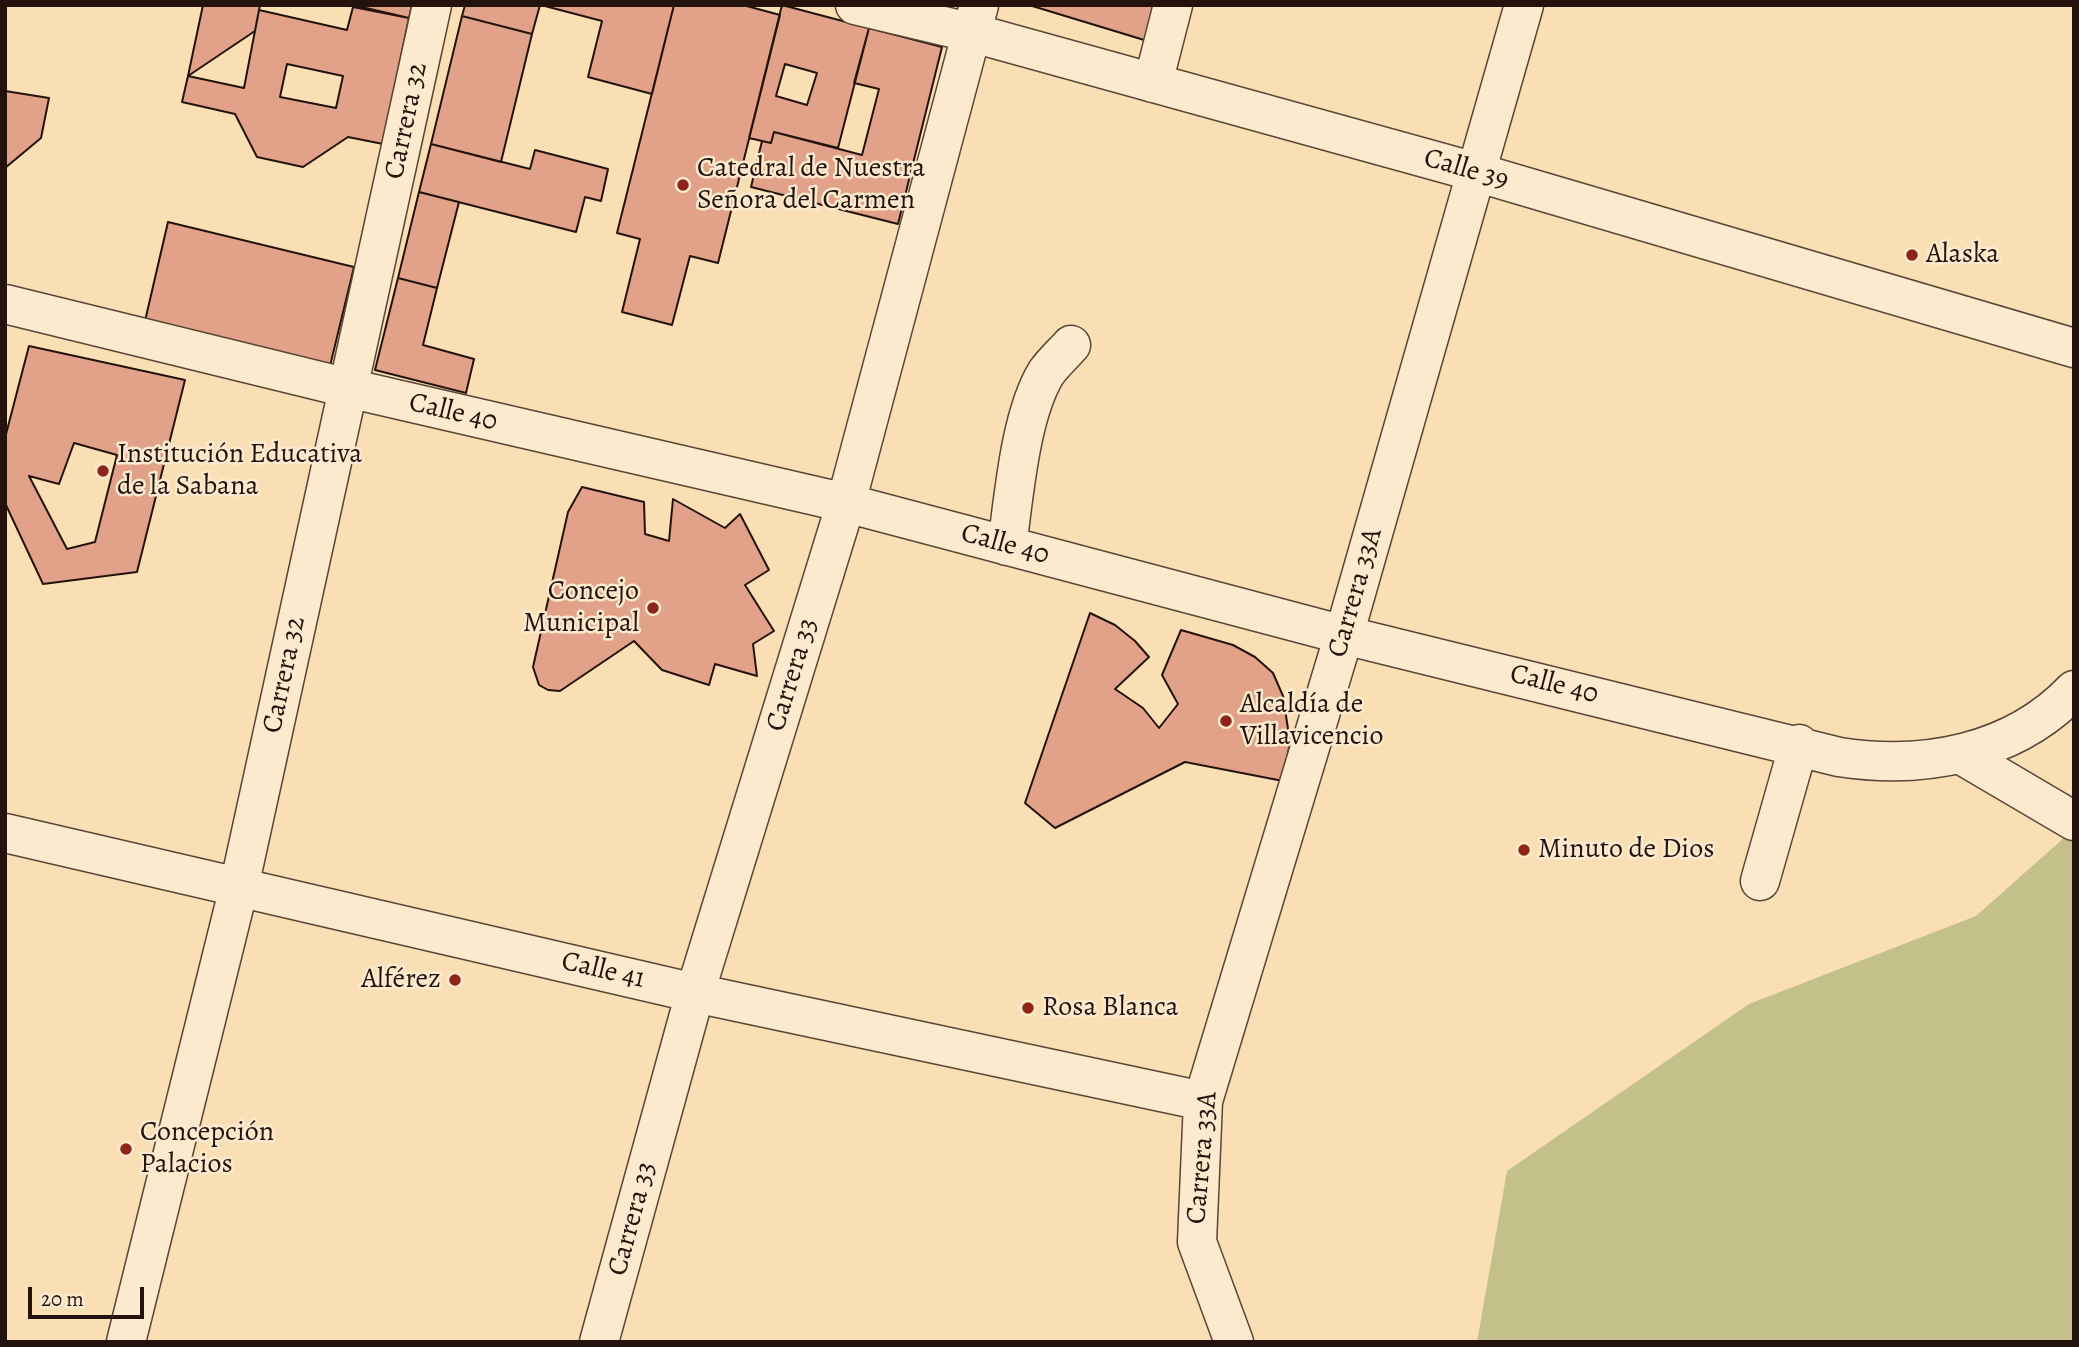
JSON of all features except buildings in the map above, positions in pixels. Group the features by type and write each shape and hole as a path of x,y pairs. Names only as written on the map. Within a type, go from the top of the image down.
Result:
{"street":[{"name":"Carrera 32","path":"126,1342 239,887 432,5"},
{"name":"Calle 39","path":"855,5 976,19 1153,83 1479,173 2074,348"},
{"path":"1153,83 1173,5"},
{"name":"Carrera 33A","path":"1234,1342 1197,1242 1203,1101 1344,635 1479,173 1524,5"},
{"name":"Carrera 33","path":"598,1342 695,993 846,503 976,19"},
{"name":"Calle 40","path":"5,304 348,388 846,503 1344,635 1799,744 1839,757 1872,762 1905,762 1960,754 2003,740 2060,705 2074,690"},
{"path":"1007,546 1016,480 1032,405 1047,372 1072,345"},
{"path":"1760,881 1799,744"},
{"path":"1960,754 2074,821"},
{"name":"Calle 41","path":"5,832 695,993 1203,1101"}],"shaded area":[{"path":"2074,829 2074,1342 1477,1342 1507,1171 1749,1004 1976,916"}],"place":[{"name":"Catedral de Nuestra Señora del Carmen","path":"683,185"},
{"name":"Alaska","path":"1912,255"},
{"name":"Institución Educativa de la Sabana","path":"103,471"},
{"name":"Concejo Municipal","path":"653,608"},
{"name":"Alcaldía de Villavicencio","path":"1226,721"},
{"name":"Minuto de Dios","path":"1524,850"},
{"name":"Alférez","path":"455,980"},
{"name":"Rosa Blanca","path":"1028,1008"},
{"name":"Concepción Palacios","path":"126,1149"}]}
